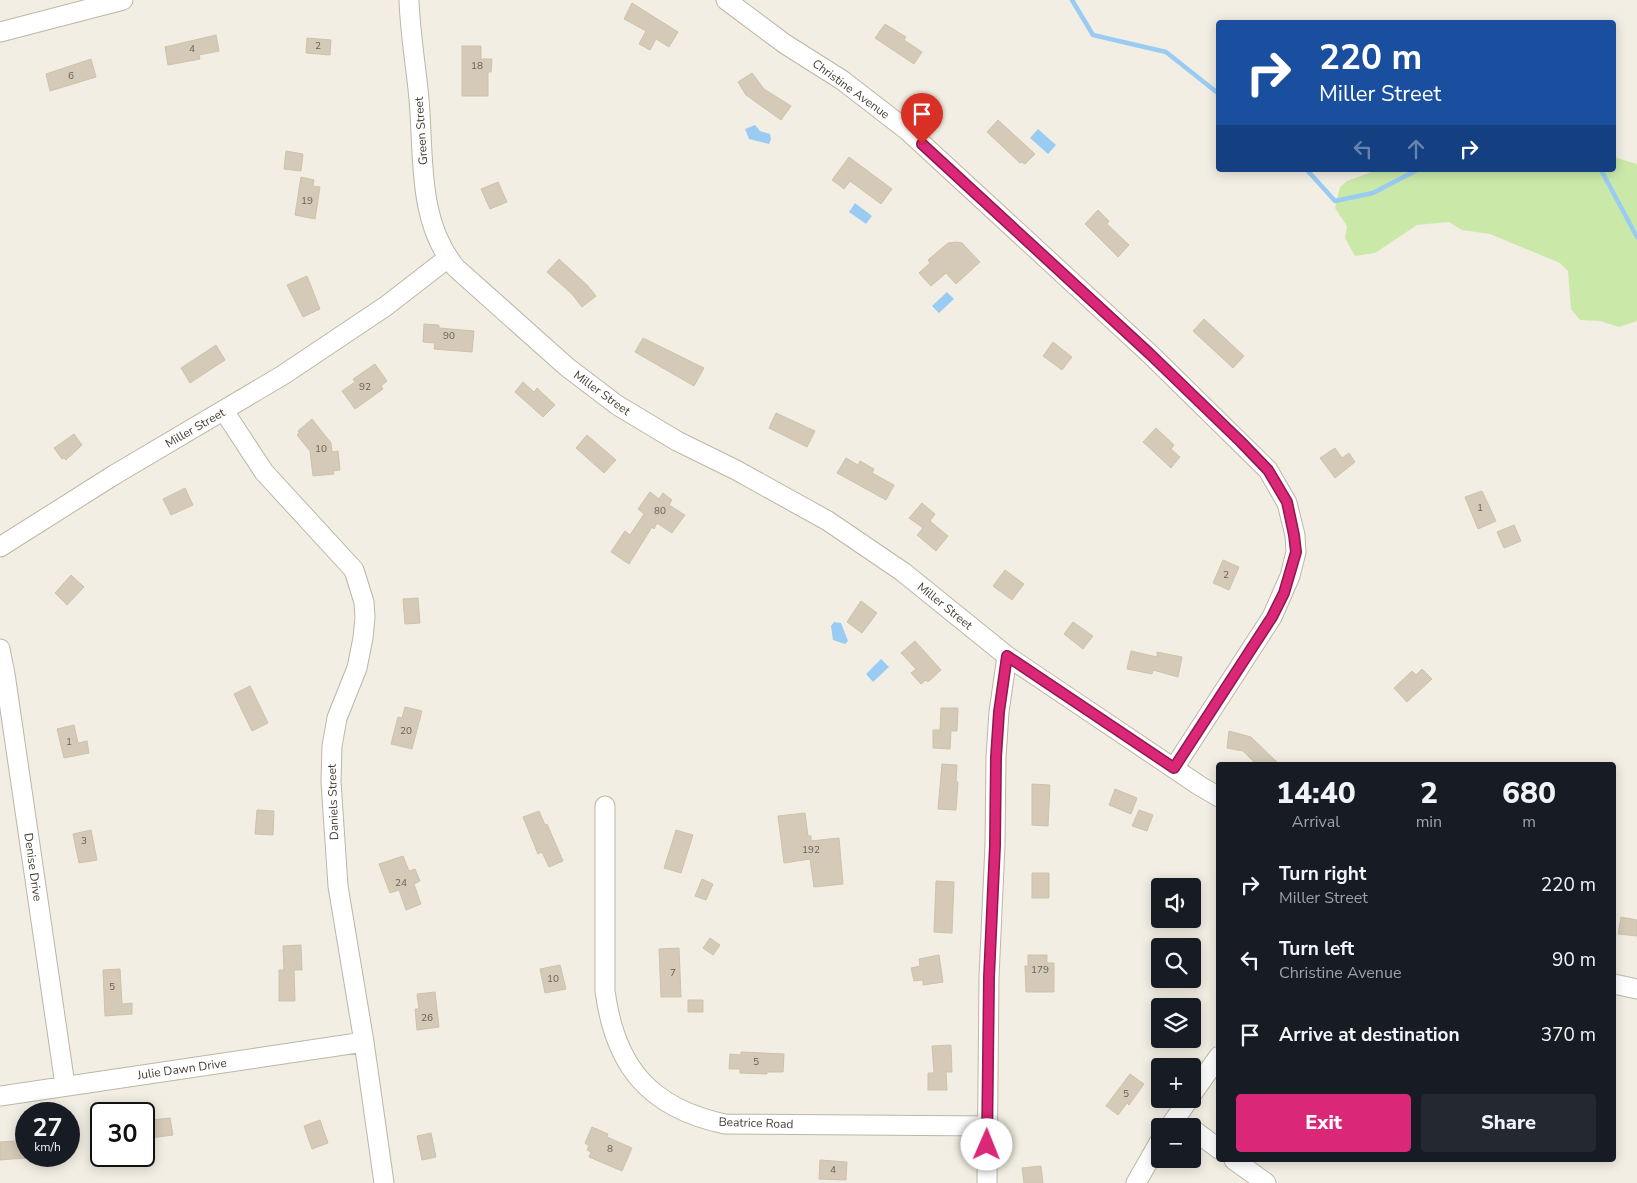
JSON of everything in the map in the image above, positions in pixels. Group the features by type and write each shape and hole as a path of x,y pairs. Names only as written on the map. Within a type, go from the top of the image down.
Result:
{"street":[{"path":"0,32 123,0"},
{"name":"Green Street","path":"409,0 419,99 424,176 431,216 448,258"},
{"name":"Christine Avenue","path":"726,0 785,44 842,80 908,131 1150,354 1268,470 1287,502 1296,552 1290,576 1272,617 1174,768"},
{"name":"Miller Street","path":"0,548 122,470 224,411 346,334 448,258 456,268 567,367 617,404 677,441 736,470 828,521 903,572 1007,656 1216,795"},
{"name":"Daniels Street","path":"224,411 264,472 354,570 364,602 363,638 357,668 337,718 332,746 331,782 338,886 364,1042 384,1183"},
{"name":"Denise Drive","path":"0,649 65,1085"},
{"path":"986,1183 989,977 995,845 996,757 999,712 1007,656"},
{"name":"Beatrice Road","path":"605,806 605,991 608,1014 614,1037 630,1068 655,1092 680,1110 695,1117 725,1124 987,1126"},
{"path":"1616,984 1637,989"},
{"name":"Julie Dawn Drive","path":"0,1096 364,1042"},
{"path":"1201,1081 1216,1060"},
{"path":"1201,1135 1216,1146"},
{"path":"1136,1183 1151,1157"},
{"path":"1237,1162 1266,1183"}],"green space":[{"path":"1616,158 1637,164 1637,321 1619,327 1600,321 1580,320 1571,309 1568,271 1560,263 1490,234 1462,230 1449,222 1417,225 1375,253 1355,256 1345,238 1347,226 1335,208 1340,187 1347,181 1372,172 1616,172"}],"water":[{"path":"755,125 760,131 770,134 769,144 749,139 745,129"},
{"path":"1038,129 1056,145 1048,154 1030,138"},
{"path":"855,203 872,216 866,224 849,212"},
{"path":"947,292 954,299 939,313 932,306"},
{"path":"834,622 841,623 848,641 845,644 833,640 831,626"},
{"path":"881,659 889,667 873,682 866,674"}],"building":[{"path":"632,3 678,32 669,47 656,39 650,50 639,44 646,31 624,19"},
{"path":"885,24 906,37 904,40 922,52 914,64 875,38"},
{"path":"216,35 219,51 199,55 200,59 168,65 165,47"},
{"path":"307,38 331,40 330,55 306,53"},
{"path":"462,46 481,46 481,59 492,59 491,72 488,72 488,96 462,96"},
{"path":"91,59 96,77 50,91 46,74"},
{"path":"752,73 764,89 791,106 781,120 746,95 738,82"},
{"path":"998,120 1035,154 1025,164 1020,163 987,132"},
{"path":"286,151 303,154 301,171 284,169"},
{"path":"849,157 892,189 881,204 850,181 844,189 832,180"},
{"path":"301,177 314,180 313,186 320,187 315,219 295,215"},
{"path":"498,182 507,202 490,209 481,189"},
{"path":"1098,210 1109,221 1107,224 1129,245 1118,257 1085,224"},
{"path":"948,243 962,243 980,262 956,284 946,273 931,286 919,273 930,263 928,260"},
{"path":"559,259 596,296 582,307 572,294 547,272"},
{"path":"307,276 320,309 303,317 287,285"},
{"path":"1204,319 1244,356 1233,368 1193,331"},
{"path":"424,324 439,325 439,328 474,331 472,352 434,349 435,343 423,342"},
{"path":"643,338 704,368 694,386 635,352"},
{"path":"1053,342 1072,357 1062,370 1043,356"},
{"path":"216,345 225,360 190,383 181,368"},
{"path":"375,364 387,381 381,386 383,389 355,409 342,391 355,382 353,379"},
{"path":"523,382 534,392 537,388 555,405 543,417 515,392"},
{"path":"776,413 815,431 807,447 769,428"},
{"path":"312,419 331,443 332,452 338,451 340,470 333,471 334,474 313,476 310,451 297,435 298,431"},
{"path":"1156,428 1174,445 1171,449 1180,457 1171,468 1143,442"},
{"path":"74,434 82,445 66,460 62,459 54,448"},
{"path":"587,435 616,460 604,473 576,448"},
{"path":"1335,448 1342,458 1349,453 1355,462 1335,478 1320,458"},
{"path":"846,458 858,465 860,461 874,469 872,473 894,485 886,500 837,473"},
{"path":"185,488 193,505 171,515 163,499"},
{"path":"1482,491 1496,521 1478,529 1465,497"},
{"path":"650,492 659,499 663,493 672,500 669,505 685,515 672,533 657,523 654,529 652,527 629,564 611,552 625,531 630,535 644,514 638,509"},
{"path":"922,503 935,514 930,521 948,536 936,551 917,535 923,528 909,518"},
{"path":"1514,525 1521,541 1504,548 1497,532"},
{"path":"1223,560 1239,567 1229,590 1213,583"},
{"path":"1005,570 1024,584 1012,600 993,586"},
{"path":"71,575 84,587 67,605 55,593"},
{"path":"418,598 420,623 405,624 403,599"},
{"path":"861,601 877,613 862,633 847,622"},
{"path":"1073,622 1093,636 1083,649 1064,634"},
{"path":"915,641 941,670 928,682 926,680 921,684 911,673 916,669 901,653"},
{"path":"1131,651 1157,657 1157,652 1182,657 1178,677 1153,670 1152,674 1127,669"},
{"path":"1422,669 1432,679 1407,702 1394,688 1412,671 1416,675"},
{"path":"250,686 268,723 252,731 234,694"},
{"path":"405,707 422,711 412,749 391,744 398,717 402,718"},
{"path":"941,708 958,708 957,731 951,731 950,749 933,748 933,730 940,730"},
{"path":"74,725 78,743 87,741 89,753 64,758 57,729"},
{"path":"1229,731 1251,737 1277,762 1254,762 1243,751 1227,748"},
{"path":"942,764 957,765 956,810 938,809"},
{"path":"1032,784 1050,785 1048,826 1032,825"},
{"path":"1115,789 1137,798 1131,814 1109,805"},
{"path":"257,810 274,811 273,835 255,834"},
{"path":"1139,810 1153,815 1147,831 1132,826"},
{"path":"539,811 545,825 547,824 563,861 549,867 542,852 538,854 523,817"},
{"path":"805,813 808,836 811,836 811,841 839,838 843,884 814,887 810,859 784,863 778,816"},
{"path":"91,830 97,860 79,863 73,834"},
{"path":"676,830 693,835 681,873 664,868"},
{"path":"403,856 409,871 415,869 420,881 414,884 421,904 406,910 399,890 390,893 379,864"},
{"path":"1032,873 1049,873 1049,898 1032,898"},
{"path":"702,879 713,884 706,900 695,896"},
{"path":"936,881 954,882 952,933 934,932"},
{"path":"1621,917 1637,920 1637,936 1618,934"},
{"path":"710,938 720,945 713,955 703,948"},
{"path":"301,945 302,970 294,970 295,1001 279,1001 279,970 284,970 283,946"},
{"path":"679,948 681,997 661,997 659,949"},
{"path":"939,955 943,982 923,985 923,980 914,981 911,968 920,966 919,959"},
{"path":"1028,955 1047,955 1047,963 1054,963 1054,992 1026,992 1025,966 1028,966"},
{"path":"560,965 566,989 545,993 540,969"},
{"path":"120,969 122,1004 132,1003 132,1014 105,1016 103,970"},
{"path":"435,992 439,1027 417,1030 415,1009 419,1009 417,994"},
{"path":"688,1000 703,1000 703,1012 688,1012"},
{"path":"951,1045 952,1072 946,1072 947,1090 928,1090 928,1073 934,1073 932,1046"},
{"path":"741,1052 784,1054 783,1072 767,1072 767,1074 740,1073 740,1069 729,1069 730,1054 741,1055"},
{"path":"1130,1074 1144,1084 1129,1105 1127,1103 1118,1115 1106,1106"},
{"path":"170,1118 173,1135 155,1137 155,1120"},
{"path":"320,1120 328,1143 312,1149 304,1126"},
{"path":"592,1127 608,1134 607,1137 632,1148 622,1171 589,1157 591,1152 587,1150 589,1146 585,1143"},
{"path":"431,1133 436,1157 422,1160 417,1136"},
{"path":"14,1141 15,1159 0,1160 0,1142"},
{"path":"820,1160 847,1162 846,1180 819,1179"},
{"path":"1041,1166 1043,1183 1024,1183 1022,1168"}],"waterway":[{"path":"1072,0 1093,35 1166,52 1216,92"},
{"path":"1309,172 1335,201 1373,193 1413,172"},
{"path":"1602,172 1637,237"}],"route":[{"path":"922,144 1150,354 1268,470 1287,502 1296,552 1286,588 1272,617 1174,768 1052,688 1007,656 999,712 996,757 995,845 989,977 987,1145"}]}
